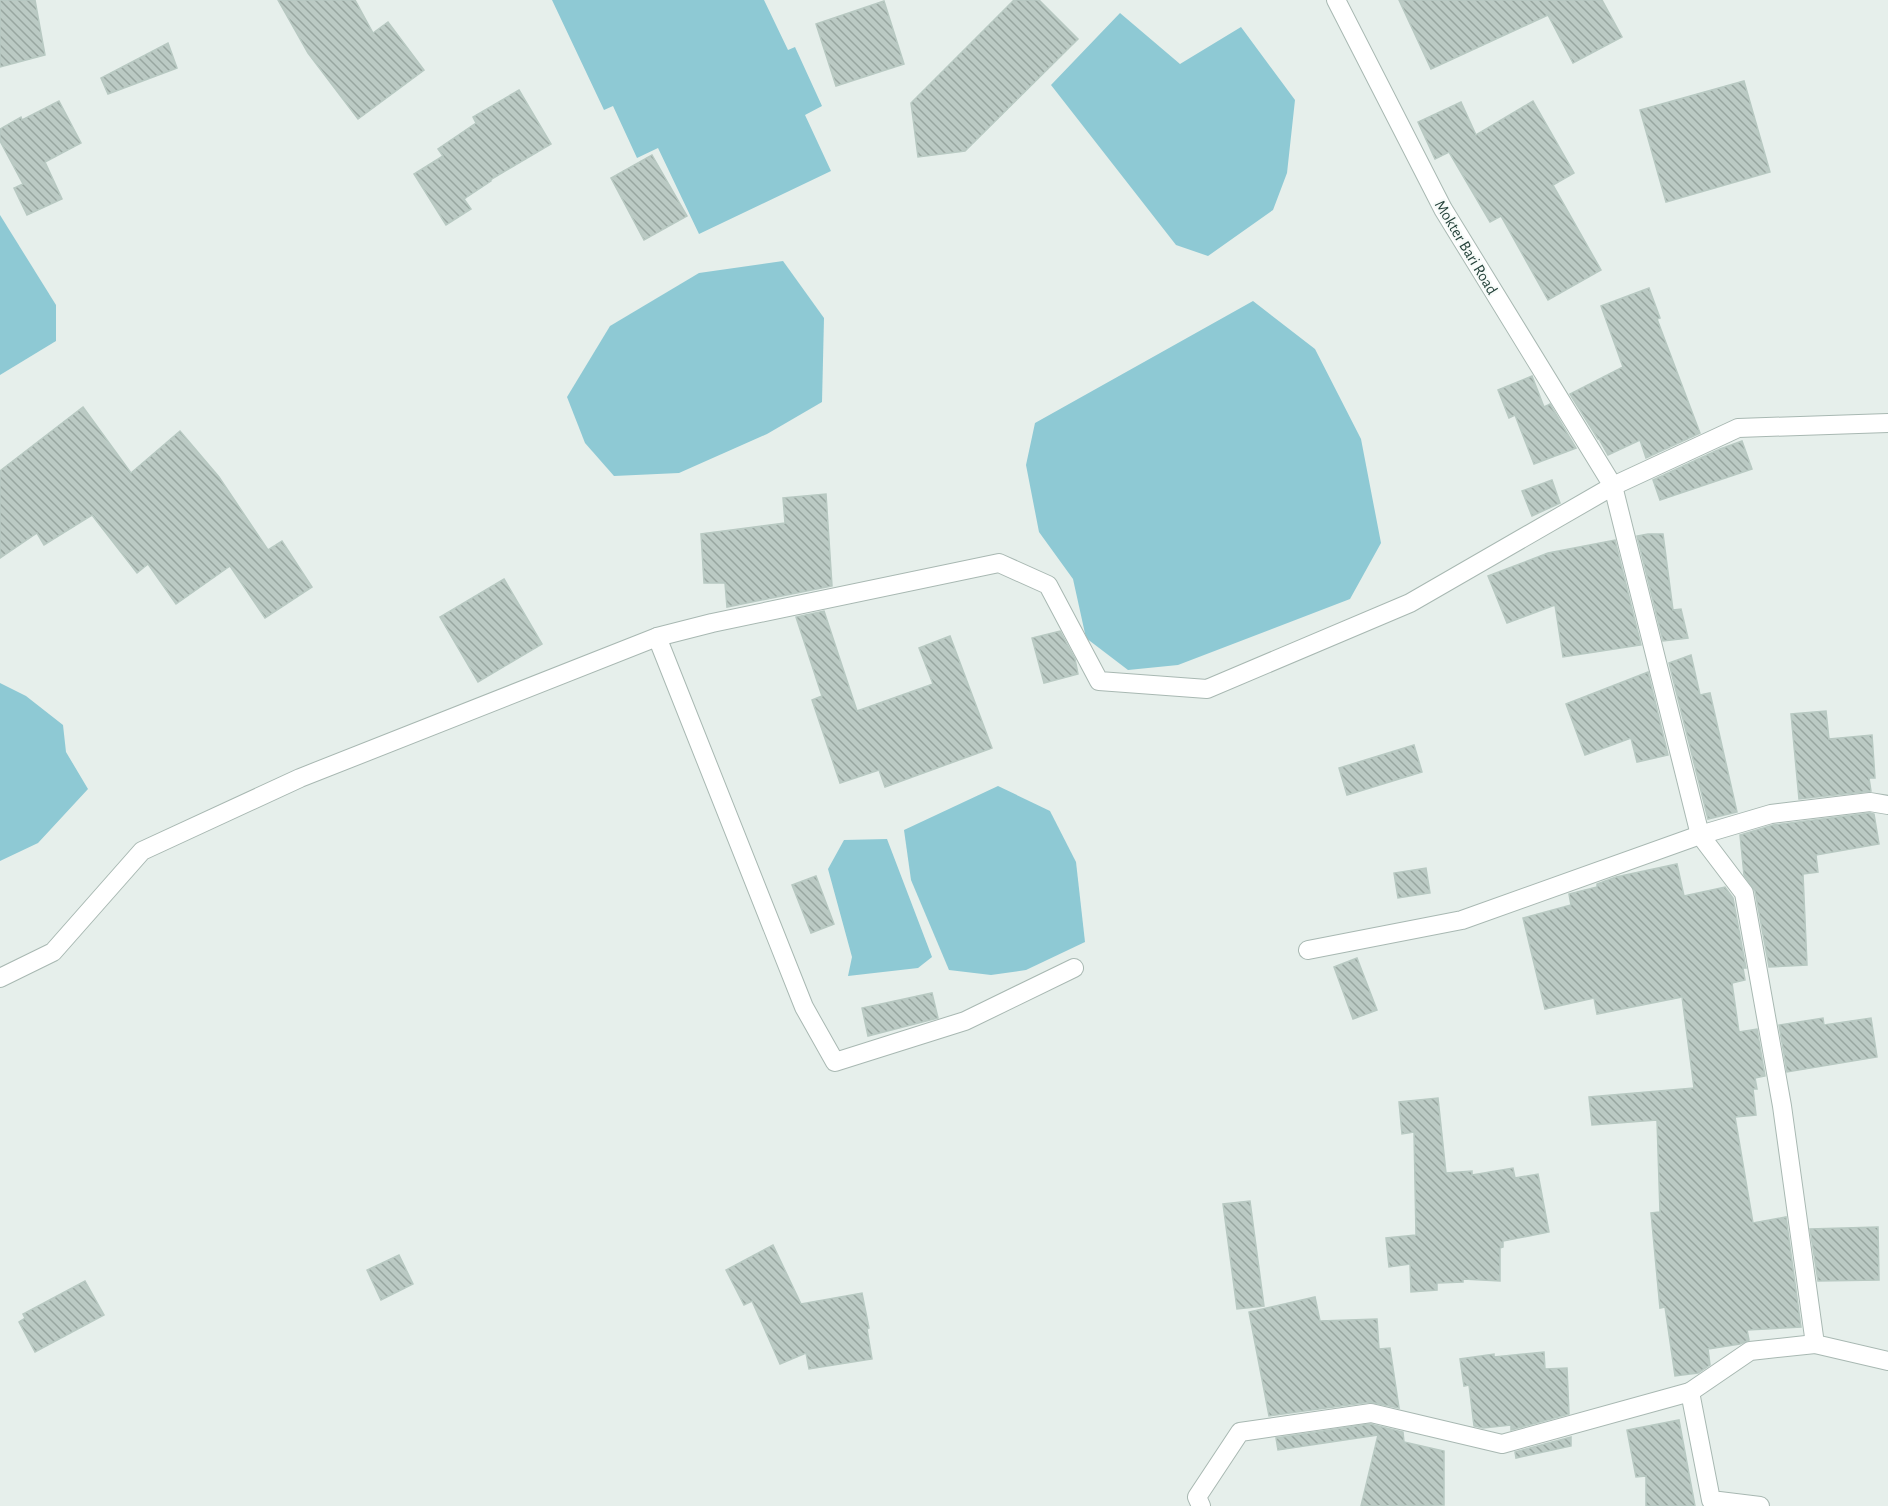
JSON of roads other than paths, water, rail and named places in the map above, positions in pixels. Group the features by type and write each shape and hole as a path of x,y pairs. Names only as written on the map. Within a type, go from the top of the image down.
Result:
{"street":[{"name":"Mokter Bari Road","path":"1336,0 1443,209 1613,486 1700,835"},
{"path":"0,978 53,952 142,850 300,778 657,637 712,623 999,563 1048,585 1099,681 1207,689 1410,603 1613,486 1738,428 1888,423"},
{"path":"657,637 804,1007 835,1062 965,1021 1074,968"},
{"path":"1308,950 1462,920 1700,835 1771,814 1870,802 1888,805"},
{"path":"1700,835 1744,893 1782,1106 1815,1344"},
{"path":"1201,1506 1197,1497 1240,1432 1371,1413 1502,1444 1690,1392 1750,1351 1815,1344 1888,1361"},
{"path":"1690,1392 1711,1500 1760,1506"}],"water":[{"path":"552,0 764,0 788,50 795,47 822,106 805,115 831,171 699,234 658,148 637,158 613,106 604,110"},
{"path":"1120,13 1180,64 1241,27 1295,100 1287,173 1273,210 1208,256 1176,245 1051,85"},
{"path":"0,215 56,305 56,341 0,375"},
{"path":"783,261 824,318 822,402 767,434 679,473 614,476 585,443 567,397 610,326 699,273"},
{"path":"1253,301 1315,349 1361,439 1381,543 1350,599 1178,665 1128,670 1086,638 1073,579 1039,532 1026,465 1035,423"},
{"path":"0,683 26,696 63,725 66,752 88,789 38,843 0,861"},
{"path":"998,786 1050,811 1076,862 1085,942 1026,970 991,975 949,970 911,880 904,830"},
{"path":"887,839 932,957 918,968 848,976 852,957 828,869 844,840"}]}
